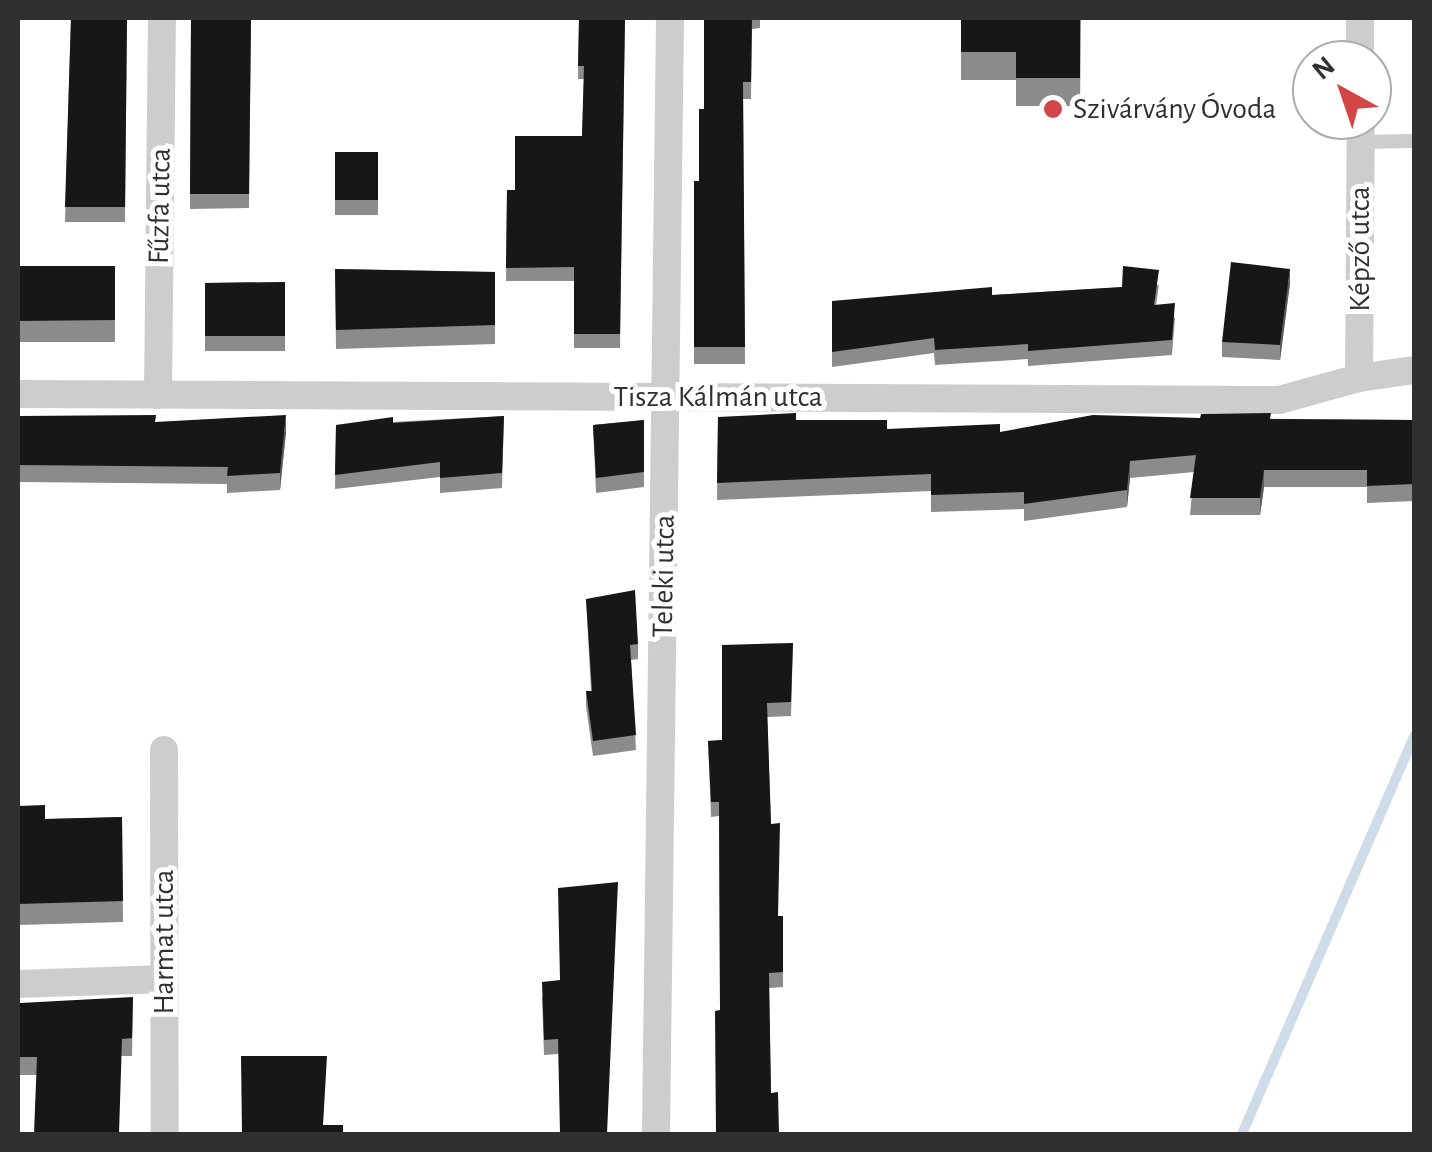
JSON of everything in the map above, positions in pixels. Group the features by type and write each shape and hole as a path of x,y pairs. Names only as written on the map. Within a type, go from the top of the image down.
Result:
{"street":[{"name":"Fűzfa utca","path":"158,394 162,18"},
{"name":"Teleki utca","path":"656,1134 670,18"},
{"name":"Képző utca","path":"1359,378 1361,140"},
{"name":"Tisza Kálmán utca","path":"18,394 1279,400 1359,378 1414,370"},
{"name":"Harmat utca","path":"164,750 164,1134"},
{"path":"18,984 164,979"}],"building":[{"path":"71,18 127,18 125,207 65,207"},
{"path":"191,18 251,18 249,194 190,194"},
{"path":"579,18 625,18 620,334 574,334 574,267 506,268 507,190 515,190 515,136 582,136 584,66 578,66"},
{"path":"704,18 752,18 751,82 743,82 745,347 694,347 694,181 699,181 699,109 704,109"},
{"path":"961,18 1080,18 1080,78 1016,78 1016,52 961,52"},
{"path":"335,152 378,152 378,200 335,200"},
{"path":"1231,262 1290,269 1280,345 1222,342"},
{"path":"18,266 115,266 115,320 18,321"},
{"path":"1123,266 1159,270 1154,305 1175,303 1172,340 1028,351 1028,344 935,350 934,338 832,352 832,301 992,287 992,295 1122,287"},
{"path":"335,269 495,272 495,325 336,330"},
{"path":"285,282 285,336 205,336 205,283"},
{"path":"796,413 796,420 887,420 887,429 1000,424 1000,432 1093,415 1200,418 1201,414 1271,413 1270,419 1414,420 1414,484 1367,486 1367,470 1264,470 1260,498 1190,498 1196,455 1130,461 1127,490 1024,504 1024,492 931,495 931,474 717,483 718,417"},
{"path":"156,415 155,422 286,415 280,473 227,476 228,467 18,465 18,416"},
{"path":"504,416 502,473 440,478 440,462 335,475 336,425 393,417 393,423"},
{"path":"644,420 644,472 596,478 593,425"},
{"path":"635,590 638,644 630,645 636,735 593,741 586,691 592,691 586,599"},
{"path":"793,643 791,702 767,703 771,824 780,823 778,916 783,916 783,972 769,973 771,1093 778,1092 779,1134 716,1134 719,802 711,802 708,741 722,740 722,645"},
{"path":"45,805 45,819 122,817 123,901 18,904 18,806"},
{"path":"618,882 607,1134 560,1134 558,1039 544,1040 542,982 560,980 558,888"},
{"path":"133,997 132,1038 122,1039 119,1134 34,1134 37,1057 18,1057 20,1003"},
{"path":"241,1056 327,1056 323,1125 343,1125 343,1134 242,1134"}],"waterway":[{"path":"1242,1134 1414,736"}],"place":[{"name":"Szivárvány Óvoda","path":"1053,109"}]}
